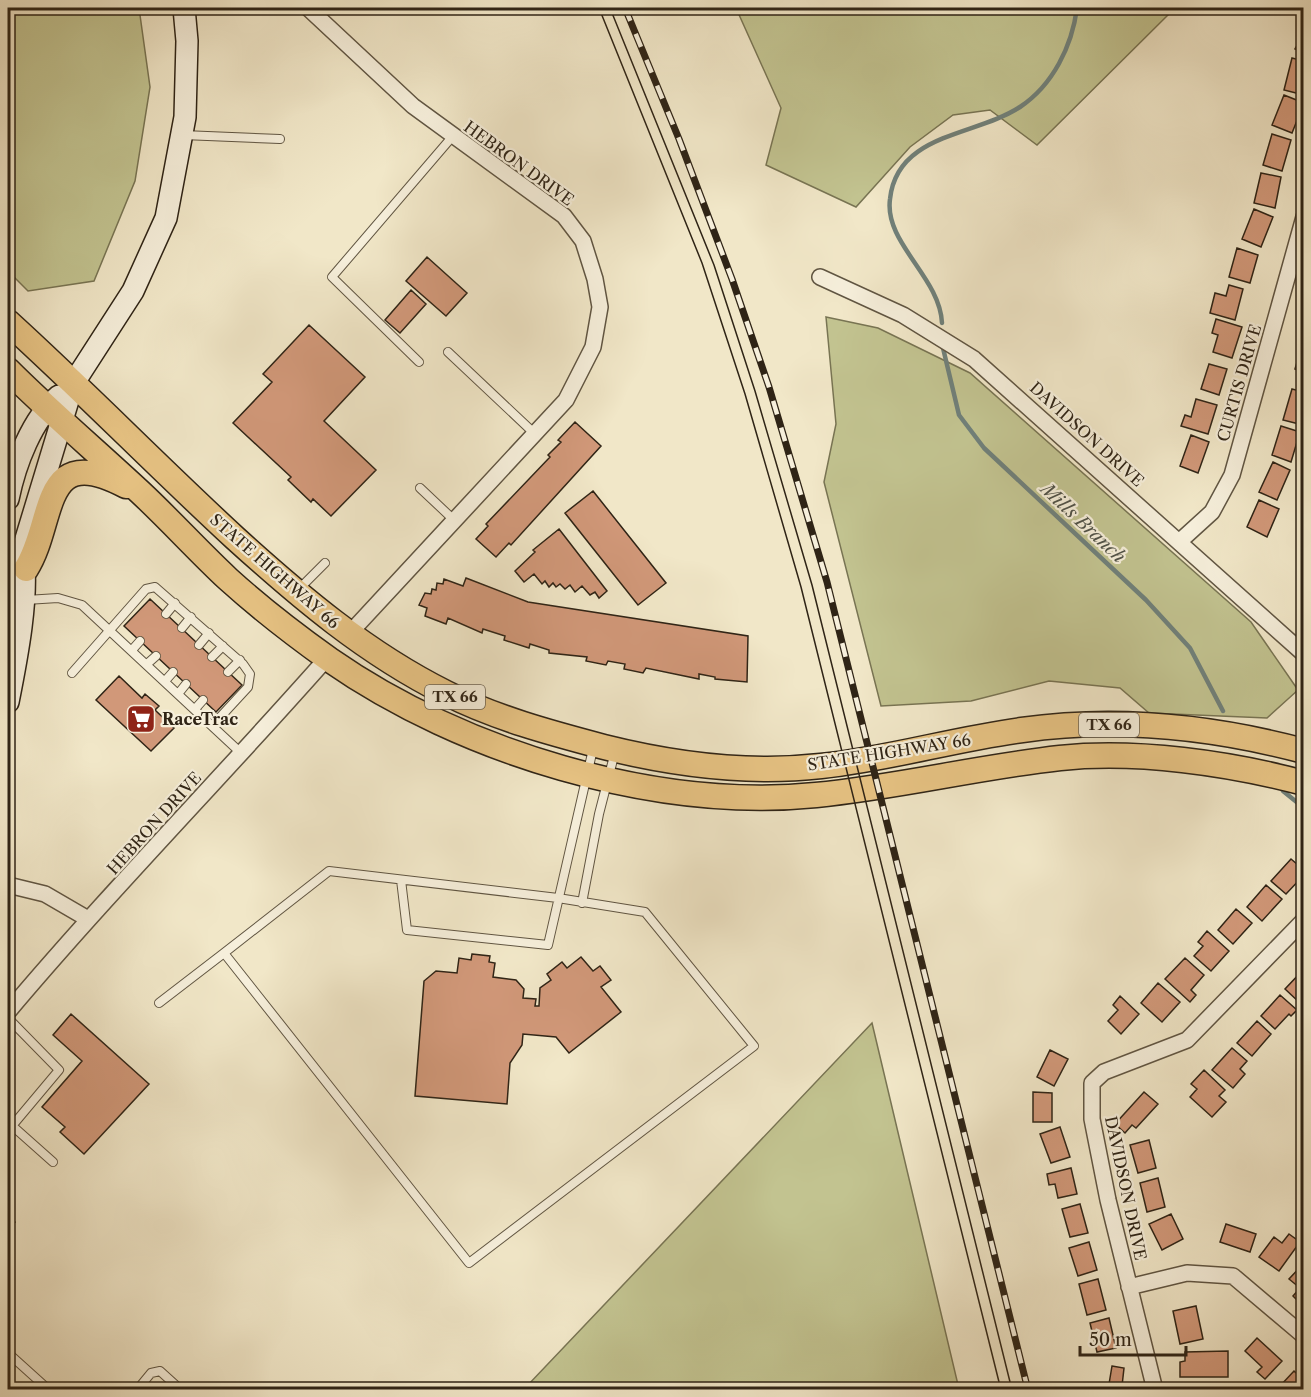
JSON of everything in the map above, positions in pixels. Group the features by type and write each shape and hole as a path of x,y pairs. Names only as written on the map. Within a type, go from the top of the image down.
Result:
{"main road":[{"path":"8,499 16,468 133,291 166,218 185,117 187,41 184,8"},
{"name":"STATE HIGHWAY 66","path":"8,322 296,593 349,634 443,691 551,734 652,758 722,765 819,766 1020,730 1098,725 1183,728 1242,737 1304,751"},
{"name":"STATE HIGHWAY 66","path":"8,370 143,494 230,580 327,658 362,681 442,724 523,756 598,777 648,787 719,795 791,797 924,781 1062,758 1099,756 1161,759 1243,769 1304,783"},
{"path":"8,702 18,650 26,569 22,552 54,413"},
{"path":"26,569 35,554 52,492 60,482 75,473 96,474 143,494"},
{"path":"230,580 266,594 324,637 338,641 349,634"},
{"path":"327,658 347,658 407,684 443,691"}],"street":[{"name":"HEBRON DRIVE","path":"308,8 412,106 564,216 583,241 595,279 600,307 593,347 566,400 349,634"},
{"name":"CURTIS DRIVE","path":"1179,542 1212,512 1232,475 1304,217"},
{"name":"DAVIDSON DRIVE","path":"820,277 903,315 974,359 1304,654"},
{"name":"HEBRON DRIVE","path":"8,1012 88,919 116,892 327,658"},
{"path":"8,885 45,894 88,919"},
{"name":"DAVIDSON DRIVE","path":"1155,1389 1129,1287 1092,1119 1092,1083 1104,1072 1187,1041 1303,922"},
{"path":"1129,1287 1187,1273 1233,1276 1304,1336"}],"lane":[{"path":"181,135 280,139"},
{"path":"419,362 332,277 452,136"},
{"path":"448,352 535,434"},
{"path":"420,488 455,521"},
{"path":"296,593 325,563"},
{"path":"72,673 150,587 160,589 240,660 250,674 248,687 212,726"},
{"path":"22,601 44,597 82,605 241,753"},
{"path":"166,614 175,603"},
{"path":"182,628 191,617"},
{"path":"199,645 209,633"},
{"path":"132,650 140,641"},
{"path":"212,657 223,646"},
{"path":"147,664 156,656"},
{"path":"228,672 240,660"},
{"path":"165,681 173,672"},
{"path":"178,693 186,684"},
{"path":"195,709 203,700"},
{"path":"401,880 407,930 548,945 558,898 598,777 605,747"},
{"path":"582,903 598,777 605,747"},
{"path":"159,1003 329,872 558,898 645,912 754,1046 469,1263 224,953"},
{"path":"8,1018 59,1070 10,1124 53,1162"},
{"path":"8,1353 49,1389"},
{"path":"137,1389 152,1373 160,1371 180,1389"}],"green space":[{"path":"8,8 139,8 150,87 135,181 94,281 28,291 8,271"},
{"path":"736,8 1175,8 1037,145 990,110 953,115 910,147 856,207 766,165 781,108"},
{"path":"826,317 878,328 970,373 1251,622 1298,690 1267,718 1149,713 1120,688 1049,681 971,701 881,706 824,482 836,424"},
{"path":"872,1023 959,1389 522,1389 527,1386"}],"building":[{"path":"1304,33 1304,53 1295,49"},
{"path":"1292,58 1304,61 1304,95 1284,90"},
{"path":"1284,95 1304,103 1292,133 1272,125"},
{"path":"1272,134 1291,140 1282,171 1263,165"},
{"path":"1261,173 1281,177 1275,208 1254,203"},
{"path":"1254,209 1273,217 1261,247 1242,239"},
{"path":"1237,248 1258,255 1250,283 1229,277"},
{"path":"427,257 467,293 446,316 406,281"},
{"path":"1229,285 1243,289 1235,320 1210,313 1215,293 1226,296"},
{"path":"411,290 426,304 400,333 385,320"},
{"path":"1216,319 1242,327 1232,358 1213,352 1218,335 1212,333"},
{"path":"309,325 365,377 324,421 376,470 331,516 313,499 311,502 288,480 291,477 233,423 272,382 263,374"},
{"path":"1300,352 1304,353 1304,384 1297,382 1300,371 1295,369"},
{"path":"1209,364 1227,369 1219,395 1201,389"},
{"path":"1292,389 1304,392 1303,425 1283,420"},
{"path":"1196,399 1217,405 1208,434 1181,426 1185,415 1191,417"},
{"path":"575,422 601,446 511,545 509,543 496,557 476,539 488,526 486,524 550,457 548,455 561,442 558,440"},
{"path":"1281,426 1300,432 1291,462 1272,455"},
{"path":"1191,435 1209,442 1198,473 1180,466"},
{"path":"1273,462 1290,470 1277,500 1259,492"},
{"path":"593,491 666,583 638,605 565,513"},
{"path":"1259,500 1279,509 1267,537 1247,527"},
{"path":"559,529 607,591 599,598 595,592 590,595 582,586 575,592 570,585 565,589 560,584 556,587 553,583 549,587 545,581 542,584 534,574 524,582 515,571 535,552 533,550"},
{"path":"466,578 528,602 748,636 747,682 715,679 715,677 699,674 699,679 646,668 643,673 624,669 625,664 608,661 606,665 586,661 587,657 549,653 549,650 530,644 529,648 504,640 505,636 483,629 482,633 448,618 446,624 425,616 427,608 419,605 425,593 431,594 432,589 436,590 437,583 443,584 444,579 463,586"},
{"name":"RaceTrac","path":"150,599 242,685 216,712 124,626"},
{"name":"RaceTrac","path":"119,676 142,698 145,694 159,706 155,710 174,728 151,751 96,700"},
{"path":"1291,859 1304,870 1304,875 1286,894 1271,881"},
{"path":"1266,885 1282,899 1262,921 1247,907"},
{"path":"1236,909 1252,923 1233,944 1218,930"},
{"path":"1207,931 1229,951 1211,971 1194,956 1203,946 1198,942"},
{"path":"472,954 490,956 489,962 495,963 493,977 516,980 524,989 523,998 536,999 535,1006 539,1006 540,988 551,980 547,974 562,962 567,968 581,957 593,971 600,966 611,980 601,987 621,1012 569,1053 556,1037 523,1034 522,1045 510,1063 507,1104 415,1096 424,981 436,971 457,973 459,958 471,960"},
{"path":"1185,958 1204,975 1191,990 1196,995 1190,1002 1165,979"},
{"path":"1304,969 1304,999 1300,1003 1285,989"},
{"path":"1158,983 1180,1002 1162,1022 1141,1003"},
{"path":"1280,995 1297,1010 1291,1016 1289,1014 1275,1029 1261,1016"},
{"path":"1120,996 1139,1014 1121,1034 1108,1021 1118,1010 1113,1005"},
{"path":"71,1014 149,1084 84,1154 60,1132 65,1127 42,1107 82,1061 53,1035"},
{"path":"1257,1021 1271,1034 1252,1056 1237,1043"},
{"path":"1232,1048 1247,1061 1240,1069 1245,1074 1233,1088 1212,1070"},
{"path":"1050,1050 1068,1059 1054,1086 1037,1077"},
{"path":"1204,1070 1225,1090 1219,1096 1226,1102 1212,1117 1190,1097 1197,1089 1191,1084"},
{"path":"1033,1092 1052,1093 1052,1122 1033,1122"},
{"path":"1144,1092 1158,1104 1136,1128 1132,1125 1125,1133 1115,1124"},
{"path":"1060,1127 1070,1157 1051,1163 1040,1134"},
{"path":"1149,1140 1156,1168 1138,1173 1130,1145"},
{"path":"1071,1168 1077,1194 1058,1198 1055,1184 1049,1185 1047,1174"},
{"path":"1158,1178 1165,1207 1147,1212 1140,1183"},
{"path":"1080,1204 1088,1233 1070,1237 1062,1209"},
{"path":"1171,1214 1183,1239 1162,1250 1149,1224"},
{"path":"8,1216 15,1222 8,1231"},
{"path":"1226,1224 1256,1234 1250,1252 1220,1242"},
{"path":"1289,1234 1300,1242 1279,1271 1259,1257 1274,1237 1282,1243"},
{"path":"1089,1242 1097,1270 1078,1276 1069,1248"},
{"path":"1304,1263 1304,1302 1301,1304 1293,1296 1300,1288 1289,1279"},
{"path":"1098,1279 1106,1310 1087,1315 1079,1284"},
{"path":"1196,1306 1203,1339 1180,1344 1173,1311"},
{"path":"1109,1318 1116,1348 1097,1352 1090,1323"},
{"path":"1257,1338 1282,1361 1265,1379 1257,1372 1262,1367 1245,1351"},
{"path":"1228,1351 1228,1377 1180,1377 1180,1362 1185,1361 1185,1352"},
{"path":"1112,1366 1124,1368 1122,1386 1109,1384"},
{"path":"1294,1371 1304,1380 1304,1390 1284,1390 1280,1386"}],"waterway":[{"name":"Mills Branch","path":"942,323 939,306 932,290 903,245 890,215 890,199 896,177 907,161 923,149 941,139 1002,117 1032,98 1042,88 1059,63 1071,36 1077,8"},
{"name":"Mills Branch","path":"943,348 959,415 984,448 1146,600 1190,648 1223,711"},
{"name":"Mills Branch","path":"1283,791 1304,808"}],"tram line":[{"path":"599,8 702,263 745,394 801,587 1001,1390"},
{"path":"610,8 714,265 755,391 812,585 1012,1390"}],"railway":[{"path":"625,8 679,139 732,279 769,387 827,582 1028,1390"}],"place":[{"name":"RaceTrac","path":"141,719"}]}
